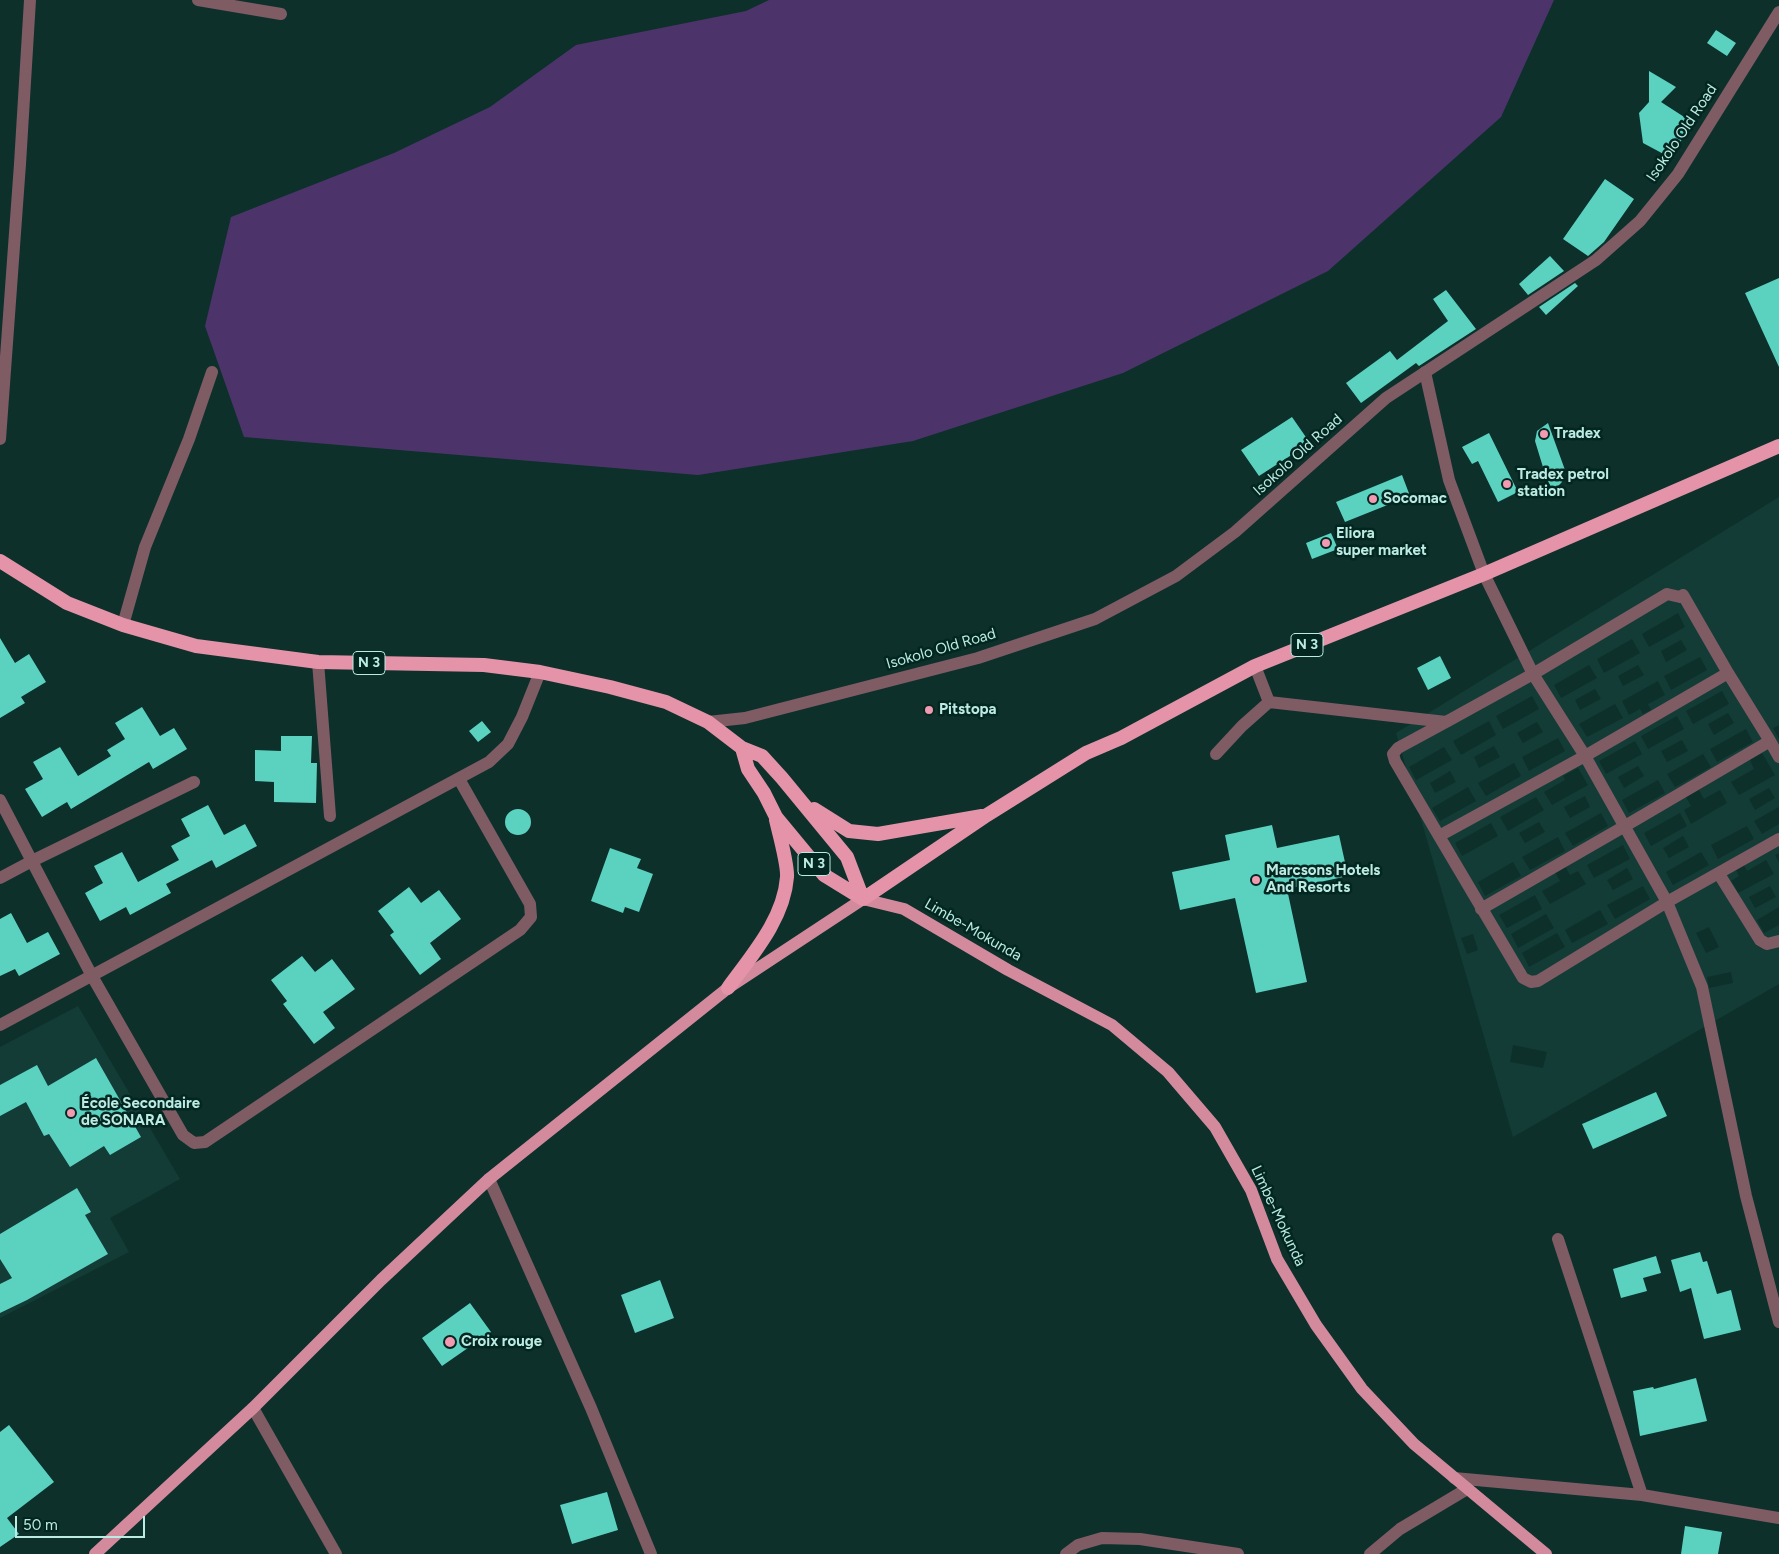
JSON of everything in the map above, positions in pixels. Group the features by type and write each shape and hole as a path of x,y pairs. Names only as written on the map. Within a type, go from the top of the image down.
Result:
{"highway":[{"name":"N 3","path":"864,899 987,814 1086,753 1121,738 1256,666 1484,574 1779,446"},
{"name":"N 3","path":"0,561 67,603 123,626 196,646 318,662 484,665 540,672 610,687 666,702 708,722 742,748 762,756 847,856 864,899"},
{"name":"N 3","path":"742,748 748,769 764,793 776,817 824,875 864,899"},
{"path":"800,801 849,831 878,834 987,814"},
{"path":"728,988 759,946 780,907 788,876 776,817"}],"main road":[{"path":"94,1554 253,1408 381,1280 489,1178 728,988 864,899"},
{"name":"Limbe-Mokunda","path":"864,899 904,909 1008,970 1112,1025 1168,1072 1215,1128 1251,1190 1277,1259 1316,1324 1362,1389 1414,1444 1546,1554"}],"street":[{"path":"0,439 30,0"},
{"path":"198,0 281,14"},
{"name":"Isokolo Old Road","path":"708,722 745,718 978,658 1095,619 1176,576 1220,543 1291,483 1386,398 1596,260 1640,221 1678,174 1779,12"},
{"path":"123,626 145,547 212,372"},
{"path":"1426,372 1449,480 1484,574 1533,674 1585,756 1667,902 1702,987 1746,1196 1779,1322"},
{"path":"1779,757 1728,674 1684,595 1667,594 1533,674 1398,748 1393,754 1523,978 1531,982 1538,981 1667,902 1779,839"},
{"path":"318,662 330,816"},
{"path":"1256,666 1269,702"},
{"path":"0,1025 489,762 508,744 522,717 540,672"},
{"path":"1439,836 1585,756 1728,674"},
{"path":"1216,754 1242,726 1269,702 1446,722"},
{"path":"1481,908 1626,826 1770,741"},
{"path":"0,800 92,976 183,1135 194,1143 205,1142 520,930 531,917 530,904 458,779"},
{"path":"0,878 32,860 194,782"},
{"path":"1719,874 1760,940 1767,944 1779,941"},
{"path":"489,1178 591,1408 651,1554"},
{"path":"1558,1239 1642,1495"},
{"path":"253,1408 336,1554"},
{"path":"1454,1478 1642,1495 1779,1518"},
{"path":"1370,1554 1400,1529 1466,1489"},
{"path":"1066,1554 1078,1545 1102,1538 1140,1539 1238,1554"}],"shaded area":[{"path":"769,0 1554,0 1501,117 1328,271 1123,373 913,441 698,475 244,437 205,326 231,217 394,153 490,107 576,45 746,11"},
{"path":"1779,497 1779,725 1773,728 1779,739 1779,807 1754,821 1762,834 1779,824 1779,853 1775,855 1779,862 1779,907 1757,920 1764,933 1779,925 1779,984 1513,1137 1396,733","holes":["1678,613 1685,627 1649,647 1642,634","1632,639 1640,653 1604,673 1597,659","1681,640 1687,650 1666,662 1661,651","1700,657 1707,670 1671,690 1664,676","1589,665 1597,678 1561,698 1554,685","1638,665 1644,675 1623,686 1618,676","1658,681 1665,695 1648,704 1651,710 1643,714 1640,709 1629,715 1622,701","1595,689 1601,699 1580,710 1575,700","1722,691 1729,704 1693,724 1686,711","1532,696 1539,709 1503,729 1496,716","1615,704 1623,718 1587,737 1579,724","1728,713 1734,723 1714,735 1708,724","1677,716 1684,729 1648,749 1641,736","1489,721 1496,735 1461,755 1453,741","1537,722 1543,732 1523,743 1517,733","1746,729 1753,742 1717,762 1710,749","1558,738 1565,751 1529,771 1522,757","1682,740 1688,751 1667,762 1661,751","1635,741 1642,754 1606,774 1599,761","1494,746 1500,757 1479,768 1474,757","1444,747 1452,760 1416,780 1409,767","1762,753 1775,775 1739,795 1731,782 1754,769 1750,760","1703,754 1711,767 1675,787 1667,774","1514,763 1521,776 1486,796 1478,783","1638,766 1644,776 1624,788 1618,777","1578,768 1588,785 1552,805 1544,792 1565,780 1563,776","1450,771 1456,782 1435,793 1430,783","1658,780 1665,793 1629,813 1622,800","1468,787 1476,801 1440,821 1432,808","1769,788 1775,798 1755,810 1749,799","1699,790 1704,799 1720,790 1727,803 1691,824 1684,810 1691,806 1686,797","1585,796 1590,807 1570,818 1564,807","1536,797 1544,810 1508,831 1500,817","1601,813 1608,826 1573,846 1565,833","1680,813 1687,826 1651,846 1644,833","1539,822 1545,832 1525,843 1519,833","1491,823 1498,836 1462,856 1455,843","1747,826 1754,839 1718,859 1711,845","1683,836 1689,847 1669,858 1663,848","1558,837 1565,851 1530,870 1522,857","1623,845 1630,859 1594,878 1587,865","1701,852 1709,865 1673,885 1666,872","1766,860 1774,874 1738,893 1731,881 1739,876 1736,870 1744,865 1747,871","1513,862 1521,876 1485,896 1478,882","1565,866 1570,875 1578,871 1586,884 1550,904 1542,891 1560,881 1555,872","1627,868 1633,879 1613,890 1607,880","1643,886 1650,899 1615,919 1607,905","1770,886 1776,897 1755,908 1749,897","1535,895 1542,909 1507,928 1499,915","1600,910 1608,924 1572,943 1565,930","1546,914 1554,928 1518,948 1511,934","1709,927 1719,947 1706,953 1696,933","1557,933 1565,947 1529,967 1522,953","1473,934 1478,950 1467,954 1461,938","1731,972 1733,983 1709,988 1707,977","1513,1045 1547,1052 1543,1068 1510,1062"]},
{"name":"École Secondaire de SONARA","path":"78,1006 180,1179 110,1218 129,1252 0,1318 0,1047"}],"building":[{"path":"1716,30 1736,43 1727,56 1707,43"},
{"path":"1649,71 1676,87 1661,102 1692,122 1671,158 1643,143 1639,113 1649,102"},
{"path":"1605,179 1634,199 1604,242 1588,256 1563,239"},
{"path":"1550,256 1564,271 1528,295 1519,284"},
{"path":"1779,278 1779,367 1745,293"},
{"path":"1575,283 1578,286 1546,315 1539,307"},
{"path":"1446,290 1476,329 1419,366 1416,363 1361,403 1346,383 1390,351 1397,360 1448,321 1433,299"},
{"path":"1292,417 1310,443 1259,476 1241,450"},
{"path":"1548,423 1565,470 1562,482 1553,491 1546,477 1535,441 1537,431"},
{"path":"1489,433 1518,492 1498,502 1478,461 1472,464 1462,447"},
{"name":"Socomac","path":"1402,475 1410,496 1345,522 1336,502"},
{"path":"1331,533 1338,549 1312,559 1306,543"},
{"path":"0,638 15,663 29,654 46,682 21,697 25,703 0,718"},
{"path":"1440,656 1451,678 1428,690 1417,668"},
{"path":"142,707 160,736 174,728 187,749 153,769 149,762 71,809 67,802 42,817 25,789 43,779 33,762 60,747 78,776 111,756 107,750 125,739 115,723"},
{"path":"482,721 491,732 478,742 469,731"},
{"path":"281,736 312,736 311,763 317,763 316,803 274,802 274,782 255,781 255,750 281,751"},
{"path":"208,805 224,835 245,824 257,846 216,868 212,860 166,884 171,893 130,915 126,907 100,921 85,893 103,883 94,866 122,852 138,882 179,860 171,846 190,836 181,819"},
{"path":"518,809 527,813 531,822 527,831 518,835 509,831 505,822 509,813"},
{"path":"1272,825 1277,848 1339,835 1348,876 1287,889 1307,982 1256,993 1235,898 1180,910 1172,872 1230,860 1225,835"},
{"path":"610,848 641,859 637,868 653,874 639,912 625,907 623,913 591,901"},
{"path":"409,887 421,903 439,890 461,919 430,943 441,959 420,975 390,935 394,932 378,911"},
{"path":"11,913 27,943 48,932 60,954 19,976 15,969 0,976 0,919"},
{"path":"302,956 315,972 332,959 355,989 323,1012 335,1028 314,1044 283,1004 287,1001 271,980"},
{"path":"96,1058 141,1137 110,1155 104,1146 70,1167 49,1134 44,1136 26,1102 0,1116 0,1085 37,1065 48,1086"},
{"path":"1656,1092 1667,1116 1593,1149 1582,1124"},
{"path":"77,1188 91,1212 85,1215 108,1254 27,1300 0,1313 0,1284 12,1278 0,1259 0,1234"},
{"path":"1700,1252 1703,1262 1707,1261 1717,1294 1731,1290 1741,1330 1704,1339 1691,1288 1680,1292 1671,1260"},
{"path":"1656,1256 1661,1273 1643,1278 1647,1291 1621,1298 1613,1269"},
{"path":"660,1280 674,1318 635,1333 621,1295"},
{"path":"470,1303 491,1332 442,1366 422,1338"},
{"path":"1696,1378 1707,1421 1640,1436 1633,1391 1653,1387 1654,1389"},
{"path":"9,1425 54,1482 7,1518 19,1534 0,1547 0,1432"},
{"path":"607,1492 618,1530 572,1544 560,1505"},
{"path":"1685,1526 1722,1532 1718,1554 1681,1554"}],"place":[{"name":"Tradex","path":"1544,434"},
{"name":"Tradex petrol station","path":"1507,484"},
{"name":"Socomac","path":"1373,499"},
{"name":"Eliora super market","path":"1326,543"},
{"name":"Pitstopa","path":"929,710"},
{"name":"Marcsons Hotels And Resorts","path":"1256,880"},
{"name":"École Secondaire de SONARA","path":"71,1113"},
{"name":"Croix rouge","path":"450,1342"}]}
